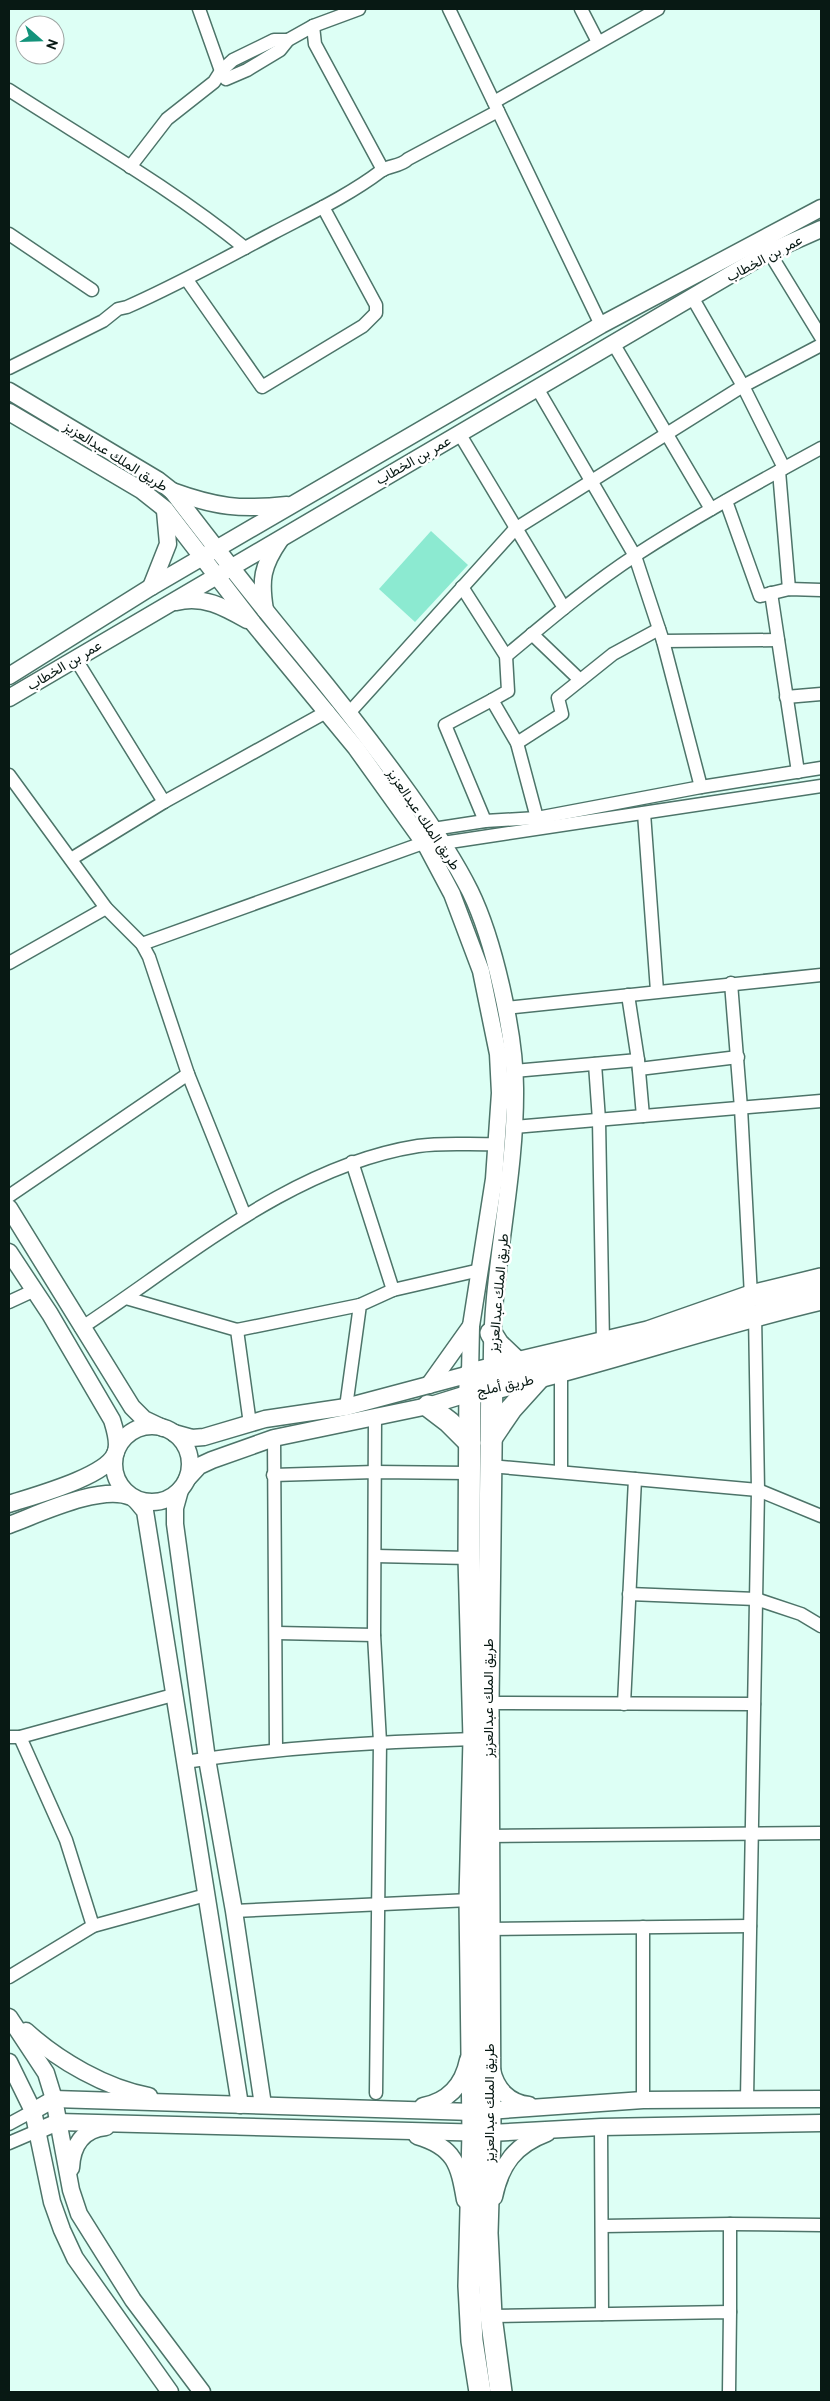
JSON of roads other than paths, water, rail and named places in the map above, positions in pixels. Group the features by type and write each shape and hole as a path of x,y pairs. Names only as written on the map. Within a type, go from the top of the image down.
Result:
{"highway":[{"name":"طريق أملج","path":"470,1384 492,1379 539,1378 562,1372 821,1279"},
{"name":"طريق أملج","path":"492,1379 518,1363 753,1305 821,1299"},
{"path":"481,1330 518,1363"},
{"path":"492,1437 511,1409 539,1378"},
{"name":"طريق الملك عبدالعزيز","path":"480,2043 487,1929 492,1379"},
{"name":"طريق الملك عبدالعزيز","path":"470,1384 469,1558 474,1739 470,1900 480,2043 479,2233 501,2392"},
{"path":"428,1406 449,1422 470,1443"},
{"name":"طريق الملك عبدالعزيز","path":"479,2233 469,2286 472,2342 480,2392"}],"street":[{"path":"199,9 221,71"},
{"path":"130,168 168,119 214,82 221,71 232,60 274,40 288,40 313,26 359,9"},
{"path":"448,9 602,326"},
{"path":"581,9 598,42"},
{"path":"9,368 102,321 118,309 127,307 187,280 323,207 375,177 383,170 403,164 408,159 598,42 658,9"},
{"path":"313,26 315,44 383,170"},
{"path":"9,90 216,225 244,248"},
{"path":"187,280 262,387 363,326 376,313 376,305 323,207"},
{"name":"عمر بن الخطاب","path":"9,676 217,549 602,326 821,208"},
{"name":"عمر بن الخطاب","path":"9,698 769,252 821,229"},
{"path":"9,234 92,290"},
{"path":"769,252 821,337"},
{"path":"692,297 743,386 781,470 789,589"},
{"path":"613,344 711,509"},
{"path":"349,713 516,528 743,386 821,345"},
{"path":"537,388 635,556 661,635 701,787"},
{"name":"طريق الملك عبدالعزيز","path":"9,390 158,480 172,491 349,713 433,828 472,894 490,947 505,1008 514,1071 514,1127 481,1330 470,1384"},
{"name":"طريق الملك عبدالعزيز","path":"9,412 141,490 165,509 216,576 328,711 423,843 452,894 481,971 498,1054 500,1093 498,1144 480,1270 481,1330 492,1379"},
{"path":"459,433 564,608"},
{"path":"506,656 564,608 635,556 711,509 821,448"},
{"path":"172,491 230,508 262,508 294,504"},
{"path":"726,501 760,596 789,589 821,590"},
{"path":"151,588 168,544 165,509"},
{"path":"265,610 262,590 265,564 282,537"},
{"path":"462,587 506,656 508,691 445,725 484,820"},
{"path":"771,593 798,772"},
{"path":"167,605 186,599 210,602 254,623"},
{"path":"532,634 580,680"},
{"path":"517,743 562,714 558,698 613,654 661,635 778,640"},
{"path":"75,658 164,802"},
{"path":"786,697 821,694"},
{"path":"492,700 517,743 537,818"},
{"path":"71,859 164,802 328,711"},
{"path":"433,828 484,820 537,818 701,787 821,768"},
{"path":"9,775 106,908 142,944 149,957 188,1074 245,1216"},
{"path":"443,843 821,786"},
{"path":"644,813 657,991"},
{"path":"142,944 423,843"},
{"path":"9,963 106,908"},
{"path":"505,1008 821,975"},
{"path":"731,983 738,1057 753,1305 758,1490 747,2099"},
{"path":"628,995 643,1116"},
{"path":"514,1071 595,1064 638,1064 738,1057"},
{"path":"595,1064 600,1120 603,1343"},
{"path":"9,1196 188,1074"},
{"path":"514,1127 821,1101"},
{"path":"81,1328 245,1216 301,1184 352,1162 420,1146 498,1144"},
{"path":"352,1162 393,1290"},
{"path":"9,1208 81,1328 99,1351 132,1407 144,1418 169,1431 183,1442 188,1454 190,1466 175,1508 175,1524 207,1759 234,1911 263,2106"},
{"path":"9,1252 112,1420 117,1437 114,1466 117,1478 123,1489 144,1511 148,1525 173,1695 240,2105"},
{"path":"126,1298 238,1330 360,1305 393,1290 480,1270"},
{"path":"9,1302 34,1290"},
{"path":"346,1406 360,1305"},
{"path":"238,1330 250,1424"},
{"path":"429,1385 481,1330"},
{"path":"561,1472 562,1372"},
{"path":"9,1504 89,1476 105,1465 116,1454 121,1443 129,1434 140,1428 151,1426 192,1438 204,1437 250,1424 346,1406 429,1385 470,1384"},
{"path":"9,1525 94,1495 113,1494 132,1497 144,1502 158,1502 170,1498 199,1466 212,1460 274,1438 428,1406 470,1384"},
{"path":"376,1418 374,1636 380,1742 376,2093"},
{"path":"274,1438 273,1475 277,1633 276,1750"},
{"path":"490,1466 758,1490 821,1516"},
{"path":"273,1475 375,1472 469,1473"},
{"path":"624,1704 635,1479"},
{"path":"375,1556 469,1558"},
{"path":"629,1594 756,1599 801,1614 821,1626"},
{"path":"277,1633 374,1636"},
{"path":"93,1926 66,1840 14,1737 173,1695"},
{"path":"488,1703 754,1704"},
{"path":"185,1762 276,1750 380,1742 474,1739"},
{"path":"488,1836 821,1833"},
{"path":"9,1977 93,1926 206,1895"},
{"path":"234,1911 470,1900"},
{"path":"487,1929 750,1926"},
{"path":"643,1927 643,2100"},
{"path":"9,2016 38,2042 62,2059 96,2077 144,2095 189,2103"},
{"path":"9,2016 46,2073 54,2099 71,2190 79,2214 90,2235 133,2300 202,2392"},
{"path":"480,2043 504,2096 523,2104 544,2107"},
{"path":"399,2110 435,2104 452,2092 460,2084 480,2043"},
{"path":"9,2062 33,2111 52,2202 62,2230 76,2258 170,2392"},
{"path":"9,2124 54,2099 399,2110 481,2123 556,2129 601,2126 821,2123"},
{"path":"9,2143 58,2122 398,2131 481,2123 544,2107 643,2100 821,2099"},
{"path":"71,2190 72,2160 75,2147 81,2138 88,2132 98,2128 142,2124"},
{"path":"601,2126 602,2314"},
{"path":"479,2233 501,2170 524,2145 534,2138 556,2129"},
{"path":"398,2131 438,2143 452,2156 461,2174 479,2233"},
{"path":"729,2392 730,2224"},
{"path":"603,2226 821,2225"},
{"path":"491,2316 730,2312"}]}
